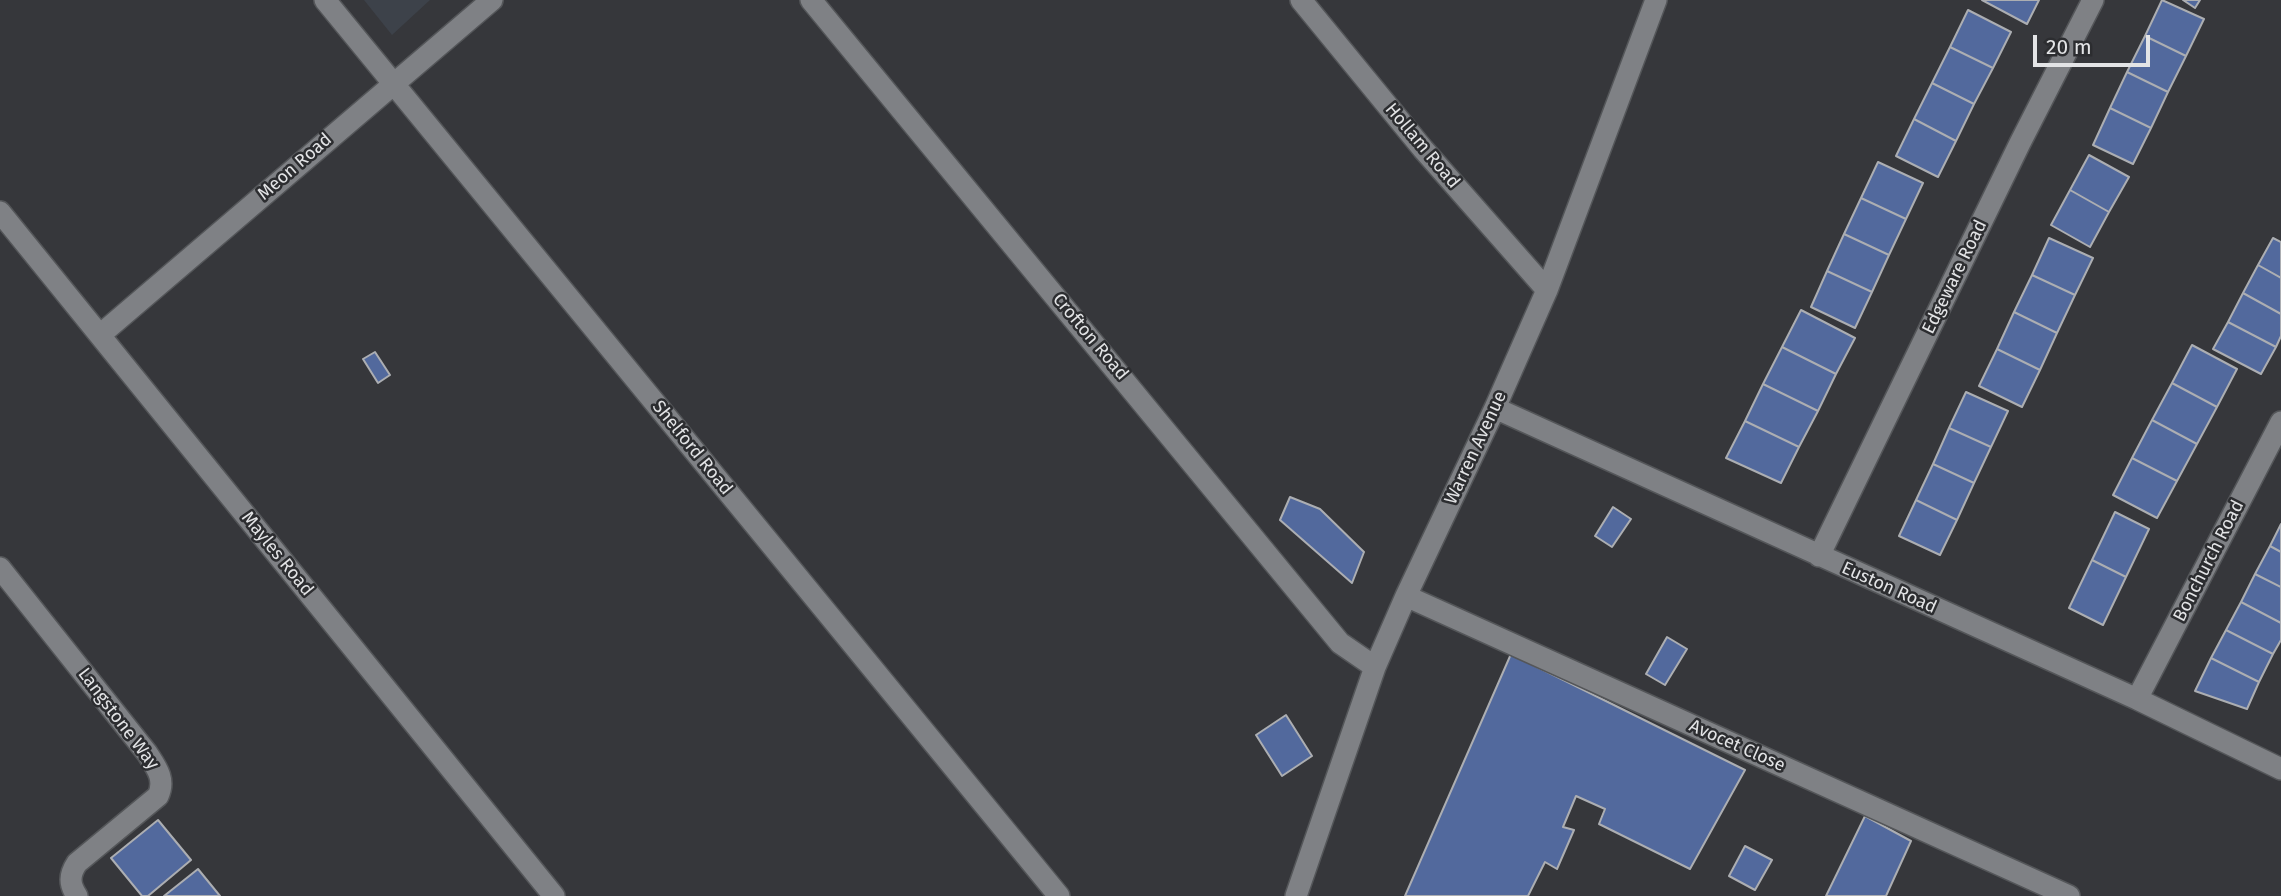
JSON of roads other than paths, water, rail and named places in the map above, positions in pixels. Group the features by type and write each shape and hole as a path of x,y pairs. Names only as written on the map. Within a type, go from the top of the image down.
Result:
{"street":[{"name":"Shelford Road","path":"325,0 1059,896"},
{"name":"Meon Road","path":"100,335 492,0"},
{"name":"Crofton Road","path":"811,0 1340,643 1375,667"},
{"name":"Hollam Road","path":"1301,0 1423,149 1546,290"},
{"name":"Warren Avenue","path":"1296,896 1375,667 1496,408 1546,290 1656,0"},
{"name":"Edgeware Road","path":"1819,556 2020,143 2093,0"},
{"name":"Mayles Road","path":"0,212 554,896"},
{"name":"Euston Road","path":"1496,408 2137,699 2281,769"},
{"name":"Bonchurch Road","path":"2137,699 2281,422"},
{"name":"Langstone Way","path":"0,568 147,753 162,779 158,796 77,863 71,872 70,883 77,896"},
{"name":"Avocet Close","path":"1406,596 2069,896"}]}
